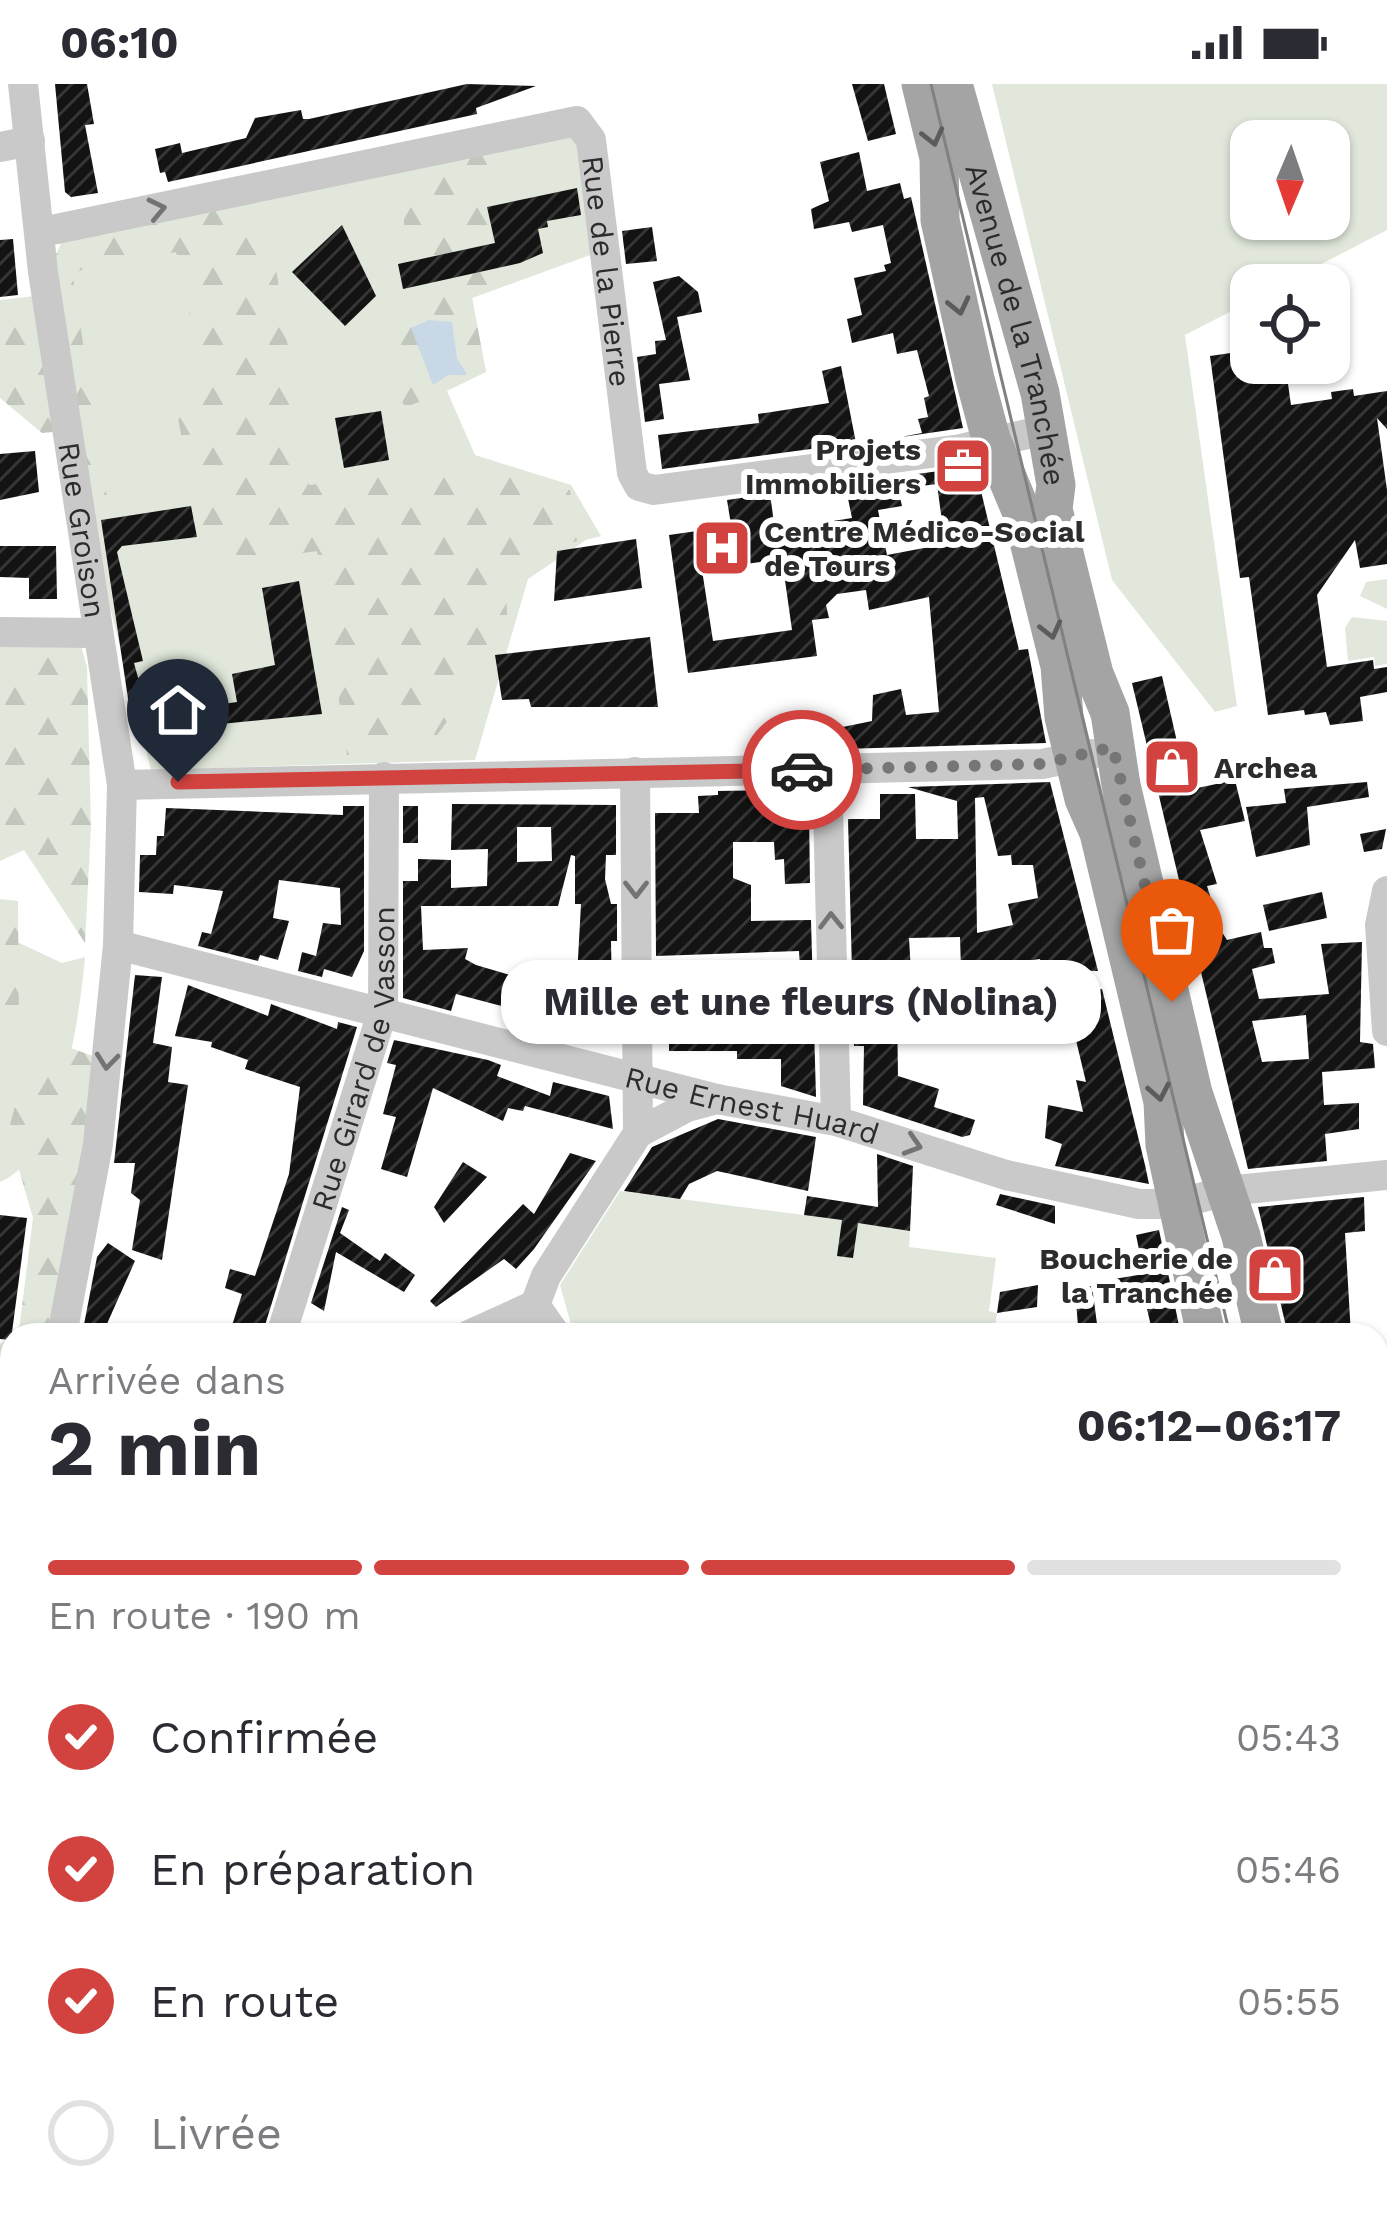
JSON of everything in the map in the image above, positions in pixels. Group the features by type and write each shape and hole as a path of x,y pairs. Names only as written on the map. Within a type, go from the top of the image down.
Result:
{"main road":[{"name":"Avenue de la Tranchée","path":"921,84 939,158 944,242 991,439 1022,513 1060,666 1074,757 1099,833 1162,1102 1177,1204 1203,1323"},
{"name":"Avenue de la Tranchée","path":"953,84 994,217 1045,430 1056,485 1054,509 1094,674 1109,713 1193,1094 1226,1191 1261,1323"}],"street":[{"name":"Rue Groison","path":"23,84 15,144 42,232 94,633 122,785 118,945 98,1144 64,1323"},
{"name":"Rue de la Pierre","path":"42,232 577,121 591,140 632,473 639,485 678,487 961,448 1045,430"},
{"path":"0,632 94,633"},
{"path":"122,785 1042,764 1113,747"},
{"path":"827,769 836,1121"},
{"path":"635,772 638,1133"},
{"name":"Rue Girard de Vasson","path":"285,1323 383,1010 384,777"},
{"path":"1387,891 1380,926 1387,1031"},
{"name":"Rue Ernest Huard","path":"118,945 717,1099 836,1121 1042,1184 1139,1204 1177,1204 1226,1191 1387,1175"},
{"path":"497,1323 536,1306 546,1276 638,1133 687,1107 717,1099"},
{"path":"536,1306 548,1323"}],"green space":[{"path":"992,84 1387,84 1387,230 1321,264 1230,264 1230,312 1185,335 1237,706 1215,712 1112,580"},
{"path":"569,132 578,139 593,254 472,298 486,372 447,391 475,455 571,485 601,536 586,540 528,579 475,760 151,770 99,564 64,236"},
{"path":"491,149 500,287 472,298 486,372 405,408 374,336 404,312 404,167"},
{"path":"265,197 309,485 477,466 570,490 577,541 505,565 508,639 432,742 347,755 317,551 206,567 176,408 199,359 176,252 72,272 109,511 92,516 55,257 64,236"},
{"path":"35,296 53,432 42,433 0,398 0,300"},
{"path":"1387,579 1387,609 1360,596 1366,582"},
{"path":"1352,617 1387,621 1387,664 1375,666 1374,657 1348,661 1345,628"},
{"path":"81,646 87,667 91,826 85,943 24,850 0,861 0,647"},
{"path":"0,899 18,901 19,1031 0,1045"},
{"path":"0,934 62,963 85,957 72,1047 52,1115 21,1168 0,1182"},
{"path":"57,1043 93,1056 91,1111 52,1323 20,1323 33,1218 8,1132 20,1087"},
{"path":"620,1191 887,1226 910,1231 909,1247 996,1258 989,1311 997,1313 996,1323 571,1323 560,1285"}],"water":[{"path":"429,320 452,322 457,358 467,375 448,375 433,385 411,328"}],"building":[{"path":"55,84 87,84 94,124 85,125 98,193 71,197 65,192"},
{"path":"467,84 536,86 476,108 477,114 168,182 165,172 160,173 155,149 180,143 182,153 246,138 255,118 301,110 303,119 309,119"},
{"path":"852,84 884,84 896,134 868,141"},
{"path":"859,152 867,191 900,183 904,199 911,197 963,428 895,438 922,433 918,419 928,417 924,398 929,396 917,350 897,354 893,333 852,343 847,319 862,315 854,278 886,271 884,265 891,263 883,225 852,232 849,222 814,229 811,209 829,201 820,162"},
{"path":"577,188 581,215 547,221 548,227 538,229 543,253 520,263 403,289 398,264 495,243 487,207"},
{"path":"342,225 376,296 345,326 292,272"},
{"path":"652,227 657,261 626,264 622,231"},
{"path":"13,239 18,295 0,297 0,240"},
{"path":"679,276 698,292 702,312 677,317 690,380 659,384 664,419 645,422 637,357 656,354 655,341 666,340 653,282"},
{"path":"1230,353 1230,384 1288,384 1291,405 1332,399 1331,392 1353,389 1354,396 1387,391 1387,429 1377,418 1387,490 1387,564 1360,568 1355,540 1317,595 1327,667 1373,660 1374,669 1387,667 1387,692 1360,697 1363,721 1330,725 1326,712 1305,715 1304,710 1268,715 1249,577 1240,578 1210,356"},
{"path":"841,366 856,443 662,469 658,435 759,423 758,414 829,403 822,371"},
{"path":"381,411 389,460 344,468 335,418"},
{"path":"35,451 39,492 0,500 0,454"},
{"path":"975,466 1019,650 1028,649 1046,743 842,749 838,728 872,721 873,695 901,689 906,715 939,712 929,597 869,610 866,590 837,594 826,605 829,618 812,620 817,656 688,673 669,535 697,531 698,541 733,537 727,500 770,494 775,530 852,518 845,484","holes":["937,484 945,544 887,555 878,510 902,506 898,489","782,559 792,630 713,641 702,570"]},
{"path":"191,506 197,537 122,546 117,552 143,661 134,663 148,714 131,718 101,520"},
{"path":"636,539 642,588 554,601 557,551"},
{"path":"0,546 56,546 57,599 29,599 29,578 0,577"},
{"path":"299,581 322,714 191,727 188,709 237,702 232,674 275,665 262,588"},
{"path":"650,637 658,707 531,707 529,699 502,700 495,655"},
{"path":"1162,676 1188,790 1235,780 1245,821 1200,830 1217,884 1207,886 1220,929 1227,940 1261,932 1264,948 1272,948 1275,963 1252,969 1259,999 1329,994 1321,944 1362,942 1360,1042 1373,1044 1375,1068 1322,1072 1324,1105 1359,1103 1359,1129 1325,1134 1327,1161 1248,1169 1132,683","holes":["1306,1015 1309,1059 1262,1062 1252,1021"]},
{"path":"1050,782 1098,971 1042,970 1040,959 961,970 960,937 909,938 911,972 888,972 889,1010 897,1010 898,1076 939,1089 934,1107 975,1120 970,1135 962,1137 863,1105 864,1046 854,1046 848,819 880,819 880,794 915,794 916,839 958,839 957,801 908,787","holes":["984,797 998,856 1011,855 1012,865 1033,865 1038,898 1008,904 1013,925 977,933 975,798"]},
{"path":"1367,782 1369,797 1307,807 1310,845 1256,857 1246,807 1286,803 1284,789"},
{"path":"775,790 776,814 809,813 810,883 785,884 784,859 775,860 774,842 733,842 733,878 751,885 751,921 811,920 816,1097 781,1086 781,1059 737,1059 737,1051 669,1051 669,1025 709,1023 709,985 751,985 751,1002 794,1002 794,984 801,984 799,951 656,956 655,813 699,813 698,796 718,795 718,791"},
{"path":"452,804 616,805 616,855 606,855 605,879 611,904 617,904 617,941 611,941 612,993 603,993 603,1013 575,1013 581,904 575,904 575,856 571,855 558,906 421,906 423,950 468,948 465,959 517,977 509,1008 456,994 451,1011 403,998 403,881 418,881 418,859 451,860 451,888 487,886 488,849 451,850","holes":["517,827 551,827 552,861 517,862"]},
{"path":"343,806 364,806 364,951 352,977 324,969 322,977 298,971 302,952 316,956 323,923 341,925 340,888 279,880 273,918 289,921 278,960 260,955 258,961 198,946 202,932 211,934 223,891 174,885 173,894 139,892 140,855 156,855 157,836 164,836 166,808 343,815"},
{"path":"403,806 418,806 418,843 403,843"},
{"path":"1386,829 1382,849 1364,852 1360,834"},
{"path":"1322,892 1327,918 1269,931 1263,905"},
{"path":"135,975 162,977 153,1043 172,1047 168,1082 188,1085 162,1260 132,1250 140,1200 131,1193 135,1163 114,1163"},
{"path":"188,985 268,1016 271,1004 337,1029 338,1022 357,1027 266,1323 233,1323 242,1294 225,1288 230,1269 255,1276 289,1174 300,1087 245,1069 248,1060 211,1047 212,1042 175,1036"},
{"path":"1102,989 1149,1184 1055,1166 1062,1144 1045,1138 1048,1105 1083,1112 1076,1080 1086,1082 1069,1011 957,1028 962,1009"},
{"path":"394,1040 488,1060 501,1065 497,1076 550,1096 553,1082 609,1096 613,1129 525,1106 523,1111 508,1108 503,1121 433,1088 407,1177 381,1169 396,1117 383,1114 396,1065 387,1063"},
{"path":"718,1119 816,1137 808,1191 717,1171 689,1184 680,1199 624,1191 652,1147"},
{"path":"570,1153 596,1161 534,1249 516,1269 504,1259 436,1307 430,1301 523,1204 534,1214"},
{"path":"877,1154 913,1166 910,1231 858,1223 853,1258 837,1256 842,1220 804,1215 807,1196 878,1207"},
{"path":"463,1162 487,1177 444,1223 434,1207"},
{"path":"1000,1194 1055,1206 1055,1224 996,1205"},
{"path":"1364,1197 1365,1231 1345,1233 1350,1323 1285,1323 1258,1207"},
{"path":"342,1207 349,1210 340,1233 380,1261 385,1253 415,1275 404,1292 336,1252 324,1311 311,1303"},
{"path":"0,1215 27,1218 13,1323 0,1323"},
{"path":"1159,1230 1178,1323 1150,1323 1143,1292 1099,1299 1096,1282 1144,1274 1136,1235"},
{"path":"108,1243 135,1261 107,1323 84,1323 97,1257"},
{"path":"1038,1285 1037,1307 997,1313 1000,1292"},
{"path":"1092,1286 1097,1323 1078,1323 1075,1289"}],"tram line":[{"path":"931,84 1227,1323"}],"way so far":[{"path":"802,770 1042,764 1113,747 1172,1002"}],"place":[{"name":"Projets Immobiliers","path":"963,466"},
{"name":"Centre Médico-Social de Tours","path":"722,548"},
{"name":"Archea","path":"1172,767"},
{"name":"Mille et une fleurs (Nolina)","path":"1172,1002"},
{"name":"Boucherie de la Tranchée","path":"1275,1275"}],"route":[{"path":"178,782 802,770"}]}
